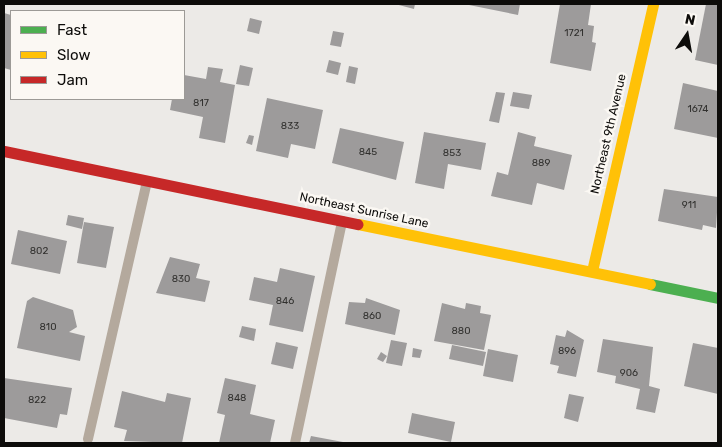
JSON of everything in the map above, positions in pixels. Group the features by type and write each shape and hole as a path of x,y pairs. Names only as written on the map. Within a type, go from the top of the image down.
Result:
{"street":[{"name":"Northeast 9th Avenue","path":"592,271 653,4"},
{"name":"Northeast Sunrise Lane","path":"4,151 718,298"}],"lane":[{"path":"88,440 147,181"},
{"path":"295,443 343,220"}],"building":[{"path":"395,4 415,4 414,9"},
{"path":"464,4 520,4 518,15"},
{"path":"560,4 591,4 588,25 594,26 592,42 596,43 591,71 550,63"},
{"path":"706,4 718,5 718,65 695,60"},
{"path":"4,13 10,15 10,70 4,68"},
{"path":"250,18 262,21 259,34 247,31"},
{"path":"333,31 344,33 341,47 330,45"},
{"path":"329,60 341,63 338,75 326,72"},
{"path":"240,65 253,68 249,86 236,84"},
{"path":"349,66 358,68 355,84 346,82"},
{"path":"208,67 223,69 220,82 235,85 225,143 199,138 203,117 170,110 172,100 185,100 185,75 206,79"},
{"path":"683,83 718,91 718,138 674,129"},
{"path":"496,92 505,93 499,123 489,121"},
{"path":"513,92 532,95 529,109 510,106"},
{"path":"267,98 323,110 315,149 291,144 288,158 256,151"},
{"path":"340,128 404,142 396,180 332,163"},
{"path":"424,132 486,143 481,170 448,164 444,189 415,183"},
{"path":"518,132 536,137 534,146 572,155 564,190 537,183 532,205 491,196 497,172 508,175"},
{"path":"249,135 254,136 252,145 246,143"},
{"path":"664,189 718,197 716,228 703,225 702,230 658,221"},
{"path":"68,215 84,218 82,229 66,225"},
{"path":"84,222 114,227 106,268 77,263"},
{"path":"18,230 67,241 60,274 11,264"},
{"path":"170,257 200,264 196,278 210,281 205,302 156,293"},
{"path":"280,268 315,276 303,332 269,325 273,305 249,300 254,277 277,282"},
{"path":"33,297 73,310 77,327 69,332 85,336 80,361 17,348 27,301"},
{"path":"366,298 400,310 395,335 345,324 349,302 365,303"},
{"path":"442,303 465,309 466,303 481,306 480,313 491,315 484,350 434,341"},
{"path":"242,326 256,329 254,341 239,337"},
{"path":"567,330 584,340 576,377 557,373 559,366 550,364 556,335 565,337"},
{"path":"603,339 653,347 649,386 660,389 655,413 636,409 640,389 615,383 616,376 597,372"},
{"path":"391,340 407,343 402,366 386,363"},
{"path":"276,342 298,347 293,369 271,364"},
{"path":"693,343 718,348 718,394 684,386"},
{"path":"452,345 486,352 483,366 449,359"},
{"path":"413,348 422,350 420,358 412,357"},
{"path":"488,349 518,355 513,382 483,376"},
{"path":"381,352 387,356 383,362 377,359"},
{"path":"4,378 72,388 67,415 60,414 57,428 4,418"},
{"path":"225,378 256,385 250,414 275,420 270,443 219,443 225,415 217,413"},
{"path":"122,391 165,402 167,393 191,398 182,443 124,441 127,430 114,427"},
{"path":"569,394 584,397 578,422 564,418"},
{"path":"412,413 455,422 451,442 408,433"},
{"path":"311,436 343,442 343,443 309,443"}],"traffic: fast":[{"path":"650,284 718,298"}],"traffic: slow":[{"path":"592,271 653,4"},
{"path":"358,224 650,284"}],"traffic: jam":[{"path":"4,151 358,224"}]}
